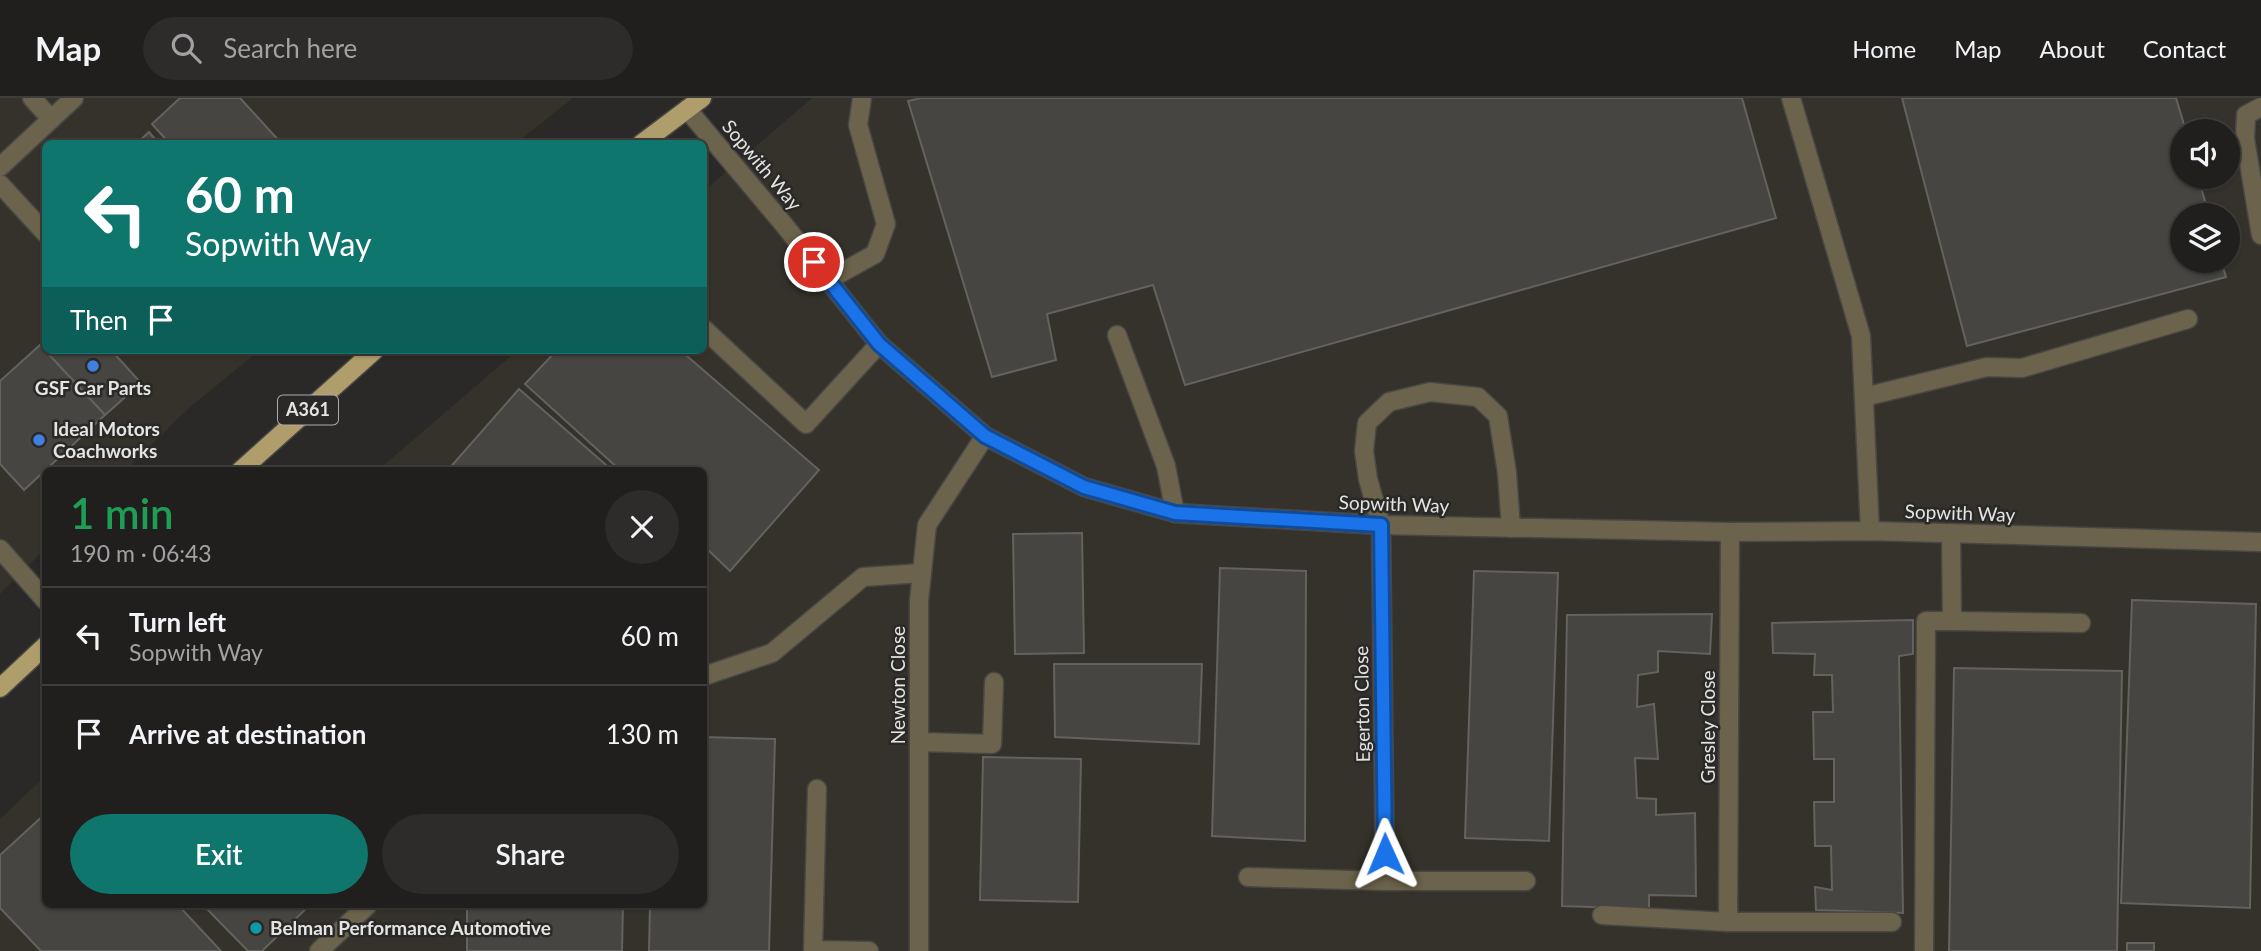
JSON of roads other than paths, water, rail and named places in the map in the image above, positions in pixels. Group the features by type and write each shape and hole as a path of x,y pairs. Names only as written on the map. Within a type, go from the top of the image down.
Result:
{"main road":[{"path":"646,140 694,103"},
{"name":"A361","path":"244,467 372,354"},
{"path":"0,688 42,649"}],"street":[{"path":"32,98 51,119"},
{"path":"0,167 74,98"},
{"path":"828,280 875,254 886,224 858,125 862,98"},
{"path":"1791,98 1861,336 1870,531"},
{"name":"Sopwith Way","path":"694,103 879,344 985,436 1084,487 1175,513 1381,525 1730,532 1870,531 2261,542"},
{"path":"2261,107 2246,115 2245,139 2261,235"},
{"path":"0,184 42,230"},
{"path":"1864,397 1987,367 2022,368 2188,319"},
{"path":"707,332 806,424 879,344"},
{"path":"1117,335 1166,466 1175,513"},
{"path":"1381,525 1368,479 1364,452 1367,423 1390,402 1430,392 1478,397 1497,416 1507,474 1511,528"},
{"name":"Newton Close","path":"919,951 919,601 926,525 985,436"},
{"name":"Egerton Close","path":"1381,525 1385,881"},
{"name":"Gresley Close","path":"1728,922 1730,532"},
{"path":"1951,533 1952,621"},
{"path":"0,549 42,596"},
{"path":"707,675 772,653 863,577 922,573"},
{"path":"1924,951 1926,621 2081,623"},
{"path":"919,742 992,744 994,682"},
{"path":"817,789 813,950 869,951"},
{"path":"1248,877 1526,881"},
{"path":"319,951 364,909"},
{"path":"1602,915 1728,922 1892,922"}],"place":[{"name":"GSF Car Parts","path":"93,366"},
{"name":"Ideal Motors Coachworks","path":"39,440"},
{"name":"Belman Performance Automotive","path":"256,928"}]}
